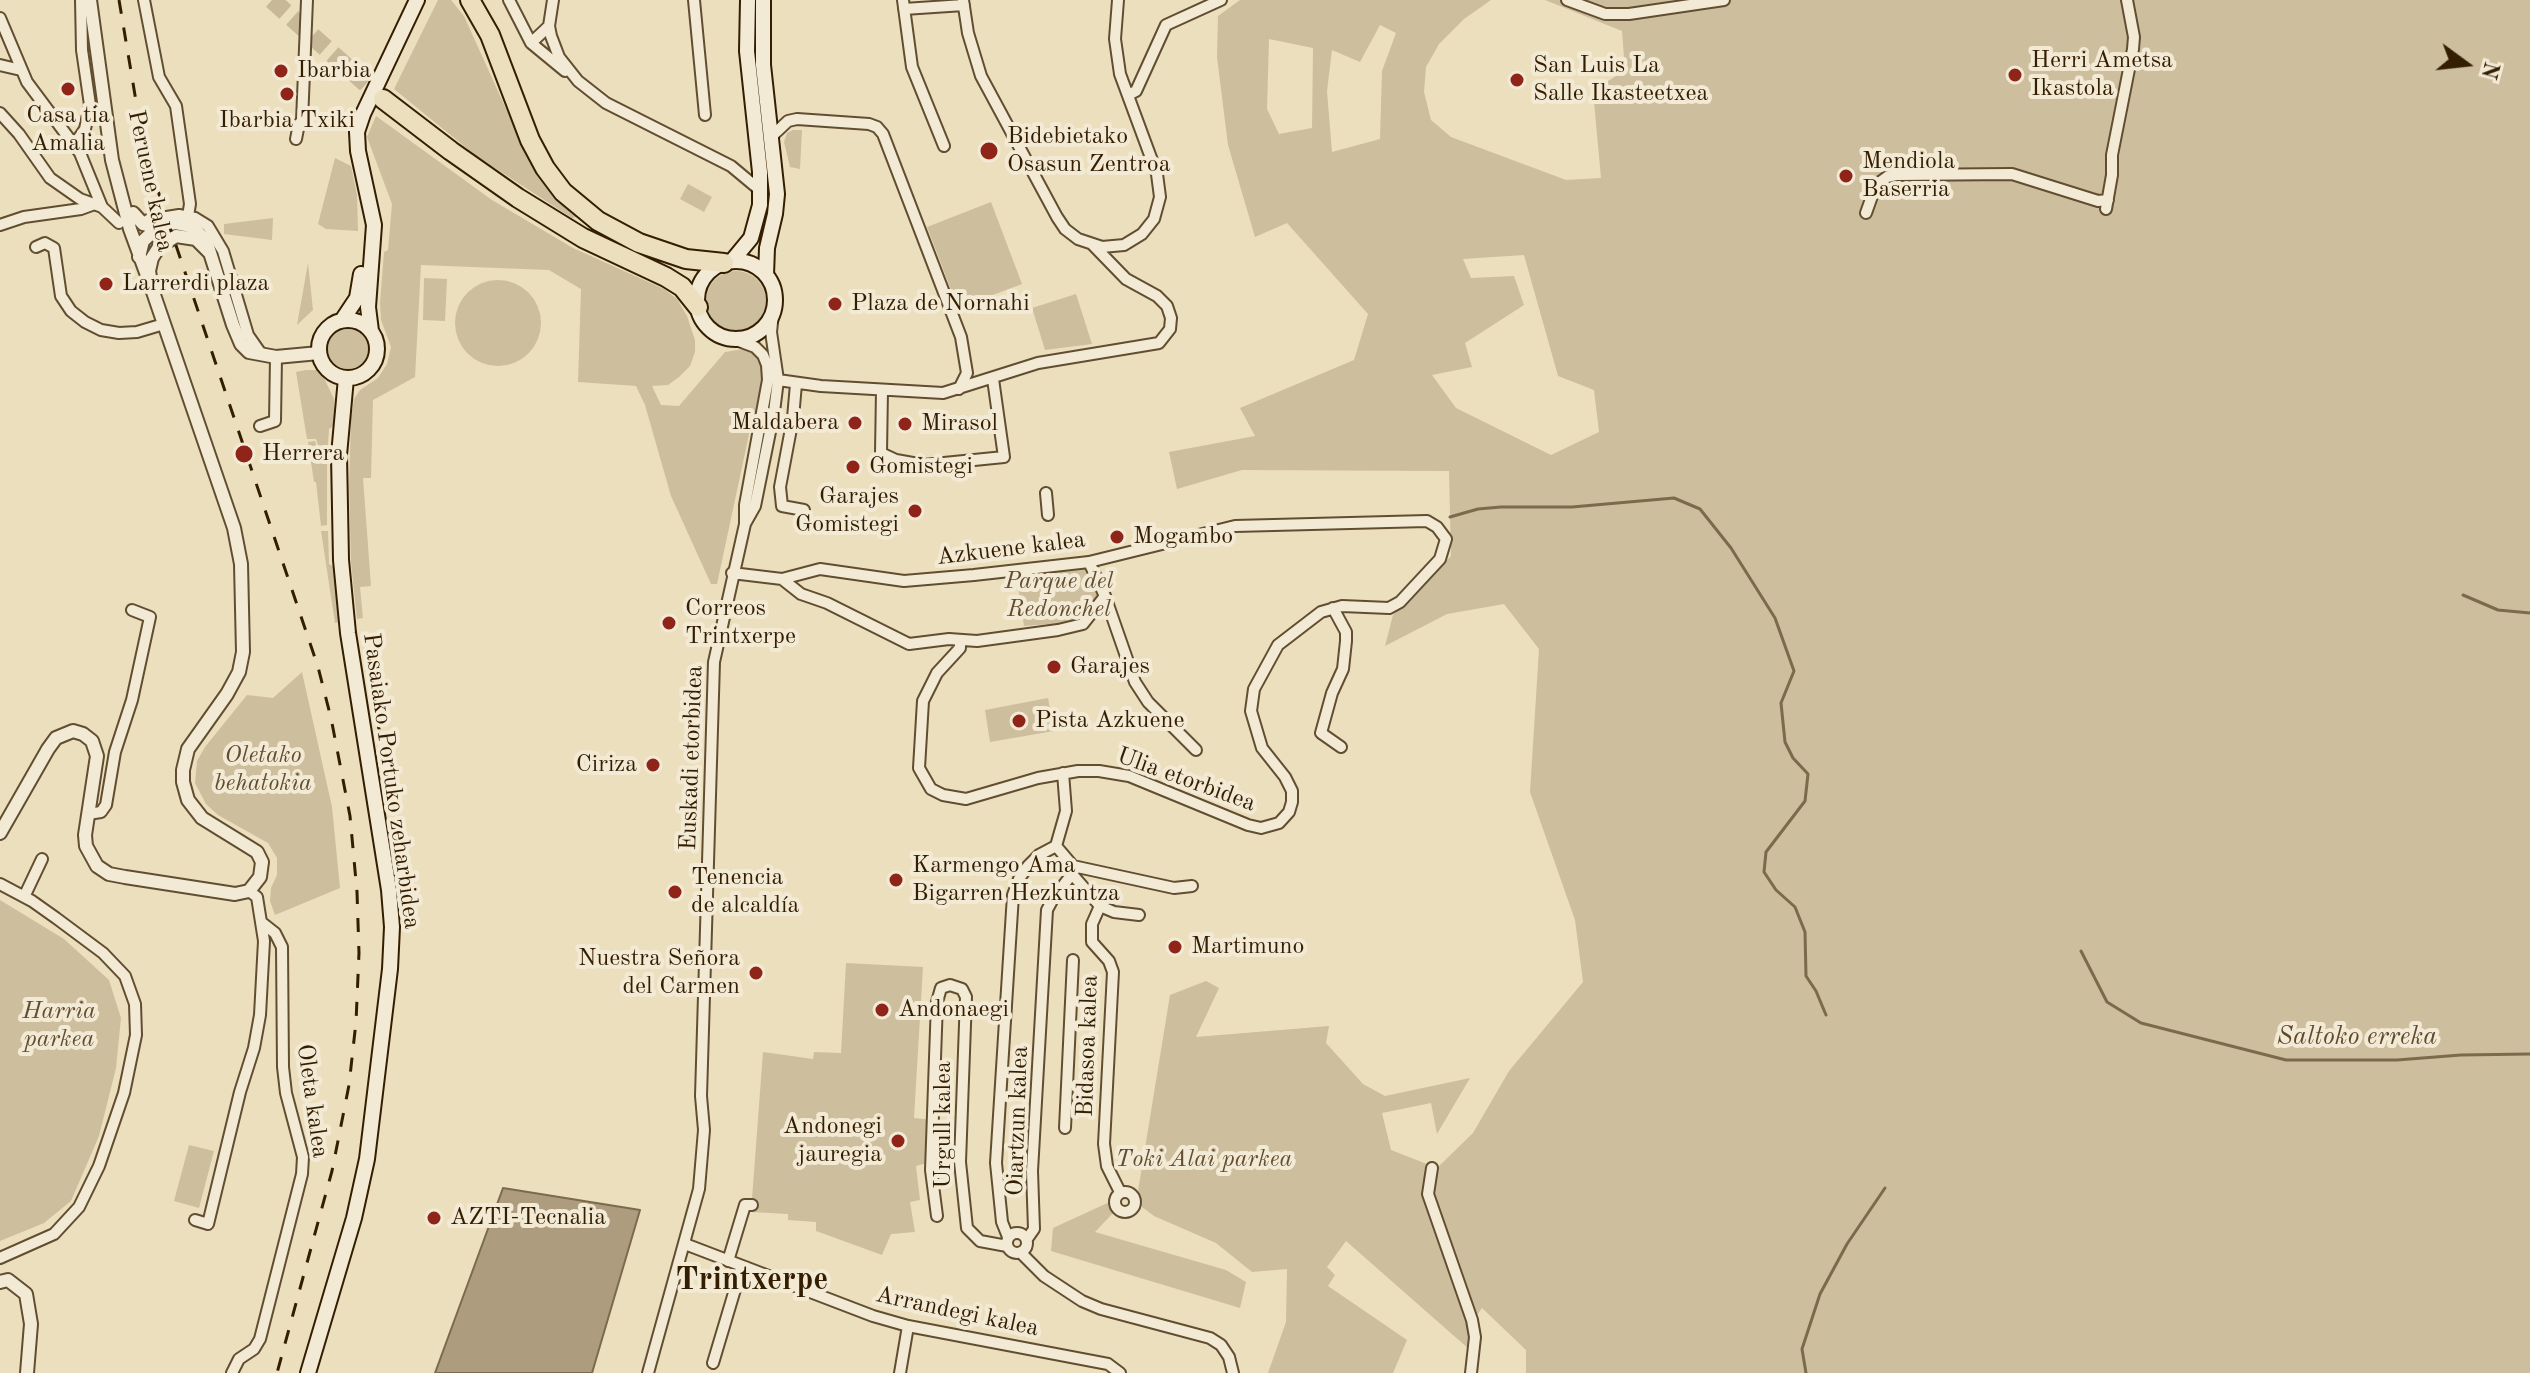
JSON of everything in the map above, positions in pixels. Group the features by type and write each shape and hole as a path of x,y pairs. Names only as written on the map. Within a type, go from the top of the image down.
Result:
{"highway":[{"path":"470,0 490,35 530,140 563,192 598,221 639,243 686,259 728,262"},
{"path":"383,99 518,198 583,238 666,277 682,287 698,307"}],"main road":[{"path":"408,0 354,115 350,131 350,152 363,206 360,290 354,306 343,319 324,331 319,353 325,368 346,378 362,375 374,363 377,346 371,331 368,307 374,225 358,151 357,132 417,0"},
{"path":"728,262 747,263 766,275 775,292 773,314 759,332 736,340 712,331 705,324 698,307 700,285 706,276 746,246 755,229 761,191 747,51 748,0"},
{"path":"763,0 763,65 777,194 767,248 766,275"},
{"path":"343,319 359,321 371,331"},
{"name":"Pasaiako Portuko zeharbidea","path":"308,1373 354,1218 367,1159 391,955 389,890 348,633 341,560 339,455 346,378"}],"street":[{"path":"74,145 85,129 90,105 82,50 81,0"},
{"name":"Peruene kalea","path":"90,0 107,128 119,191 139,258 149,278"},
{"name":"Peruene kalea","path":"98,0 116,141 143,241 149,278"},
{"path":"144,0 159,77 176,106 190,204 188,216"},
{"path":"296,139 302,121 307,0"},
{"path":"509,0 531,43 606,103 731,166 761,191"},
{"path":"553,0 549,26 559,57 578,81"},
{"path":"694,0 705,115"},
{"path":"1093,245 1113,247 1132,240 1149,227 1158,208 1160,185 1120,74 1115,39 1118,0"},
{"path":"1128,95 1136,91 1166,25 1221,0"},
{"path":"1567,0 1605,14 1629,14 1724,0"},
{"path":"1866,213 1876,185 1896,175 2012,174 2107,205 2112,155 2133,49 2134,37 2127,0"},
{"path":"778,380 927,394 959,389 1038,363 1150,346 1166,337 1171,318 1167,306 1157,296 1126,279 1093,245 1071,234 1057,217 985,84 971,47 964,3 904,4 912,67 944,146"},
{"path":"0,18 27,82 86,165 97,206"},
{"path":"531,43 549,26"},
{"path":"0,65 21,70"},
{"path":"0,113 50,178 115,220"},
{"path":"771,137 788,121 797,119 869,124 883,134 961,337 967,373 959,389"},
{"path":"119,191 125,199 136,234 143,241 163,242 176,236 190,237 202,242 210,253"},
{"path":"0,225 24,217 97,206"},
{"path":"133,213 143,224 176,223 191,226 202,234 241,344 249,352 276,357 319,353"},
{"path":"139,258 143,241 153,224 171,215 188,216 208,226 216,237 248,335 262,355"},
{"path":"0,833 56,738 67,732 83,734 95,747 96,767 86,846 97,866 109,874 226,894 249,891 257,883 262,870 257,852 202,818 188,800 183,782 188,749 239,672 243,652 241,564 234,528 149,278 152,258 163,242"},
{"path":"36,247 45,243 54,248 61,296 71,311 85,322 101,330 119,333 137,332 164,324"},
{"name":"Euskadi etorbidea","path":"648,1373 699,1189 704,1130 701,1096 714,662 732,573 745,524 755,506 774,412 778,380 771,332 773,314"},
{"name":"Euskadi etorbidea","path":"736,340 755,347 763,355 768,380 745,505 745,524"},
{"path":"260,426 275,421 276,357"},
{"path":"882,390 881,453 896,460 924,465 1004,457 993,379"},
{"path":"796,384 780,487 782,506 804,510"},
{"path":"1046,493 1048,515"},
{"name":"Azkuene kalea","path":"782,579 820,569 904,581 1089,562 1235,526 1427,521 1437,527 1446,539 1440,559 1400,602 1389,608 1333,608"},
{"path":"1089,562 1105,596 1135,682 1148,702 1196,750"},
{"path":"801,594 799,580 809,570"},
{"path":"732,573 782,579 801,594 827,603 909,644 977,641 1083,624 1105,596"},
{"path":"1333,608 1346,632 1343,669 1332,693 1321,733 1341,747"},
{"name":"Ulia etorbidea","path":"960,640 960,648 937,673 923,701 919,768 931,789 943,795 966,799 1063,773 1099,771 1129,776 1261,828 1279,823 1289,812 1292,791 1262,748 1254,727 1251,711 1254,689 1278,645 1321,612 1333,608"},
{"path":"88,814 101,812 106,805 115,752 132,700 150,617 132,610"},
{"path":"1025,1245 1013,1252 1008,1242 1002,1222 996,1163 1013,895 1028,866 1039,855 1056,846 1066,811 1063,773"},
{"path":"1056,846 1100,906 1114,912 1139,915"},
{"path":"24,897 42,859"},
{"path":"1072,869 1174,888 1192,886"},
{"name":"Oiartzun kalea","path":"1025,1245 1034,1229 1032,1171 1047,910 1072,869"},
{"path":"0,884 24,897 103,953 125,976 135,1004 136,1035 124,1093 99,1166 79,1207 54,1234 0,1258"},
{"name":"Oleta kalea","path":"195,1220 208,1224 240,1092 254,1048 263,985 264,941 257,897 249,891"},
{"name":"Bidasoa kalea","path":"1100,906 1092,924 1092,942 1109,961 1113,972 1104,1144 1107,1166 1120,1192"},
{"name":"Oleta kalea","path":"232,1373 239,1359 254,1349 260,1339 303,1157 286,1093 283,1067 282,947 275,933 261,922"},
{"path":"1065,1128 1073,960"},
{"name":"Urgull kalea","path":"937,1216 931,1170 937,1002 941,988 950,985 962,989 966,997 960,1162 967,1228 980,1241 1008,1242"},
{"path":"1432,1168 1428,1194 1475,1337 1471,1373"},
{"path":"728,1261 745,1205 752,1205"},
{"path":"1008,1242 1018,1232 1044,1276 1082,1301 1101,1309 1210,1338 1221,1345 1229,1357 1233,1373"},
{"name":"Arrandegi kalea","path":"685,1244 873,1316 908,1326 1108,1364 1120,1373"},
{"path":"713,1363 742,1266"},
{"path":"0,1282 8,1280 26,1294 31,1324 27,1373"},
{"path":"900,1373 908,1326"}],"green space":[{"path":"438,0 451,0 464,16 530,162 559,201 576,217 572,218 475,155 394,89"},
{"name":"Toki Alai parkea","path":"1240,0 1491,0 1464,19 1439,44 1426,67 1424,92 1431,120 1451,137 1566,180 1601,178 1593,91 1625,70 1622,31 1545,0 2530,0 2530,1373 1526,1373 1526,1350 1482,1308 1475,1318 1478,1357 1346,1241 1327,1267 1335,1275 1328,1286 1407,1340 1393,1373 1268,1373 1286,1322 1287,1269 1252,1272 1216,1243 1154,1216 1126,1195 1138,1191 1170,995 1206,981 1219,988 1196,1037 1329,1026 1326,1043 1363,1084 1385,1096 1470,1078 1437,1134 1431,1103 1382,1113 1391,1150 1437,1168 1473,1133 1509,1071 1583,982 1575,920 1530,792 1539,649 1504,604 1447,614 1385,646 1393,615 1451,556 1449,471 1242,470 1177,489 1169,452 1255,436 1240,408 1354,360 1368,314 1287,223 1255,237 1228,145 1217,57 1218,16","holes":["1380,25 1396,33 1382,71 1380,139 1332,152 1327,91 1332,50 1360,62","1269,39 1313,48 1312,128 1279,134 1267,109","1524,255 1558,376 1594,390 1599,432 1551,455 1456,408 1432,375 1472,367 1465,343 1524,305 1514,276 1471,278 1463,259"]},
{"path":"376,116 492,200 573,248 664,289 677,299 687,316 695,340 695,352 690,366 679,377 668,385 652,386 661,405 679,406 725,352 743,349 761,361 765,371 760,412 751,425 717,584 711,584 671,496 645,405 636,386 578,382 581,289 549,270 421,265 415,377 373,400 371,478 363,478 371,586 360,587 363,618 357,619 351,563 351,418 354,399 360,390 378,378 387,364 391,347 381,320 380,303 392,204 367,137"},
{"path":"802,130 800,169 790,167 784,142 787,133"},
{"path":"335,158 351,166 357,195 358,231 326,229 318,224"},
{"path":"688,184 712,197 704,212 680,199"},
{"path":"991,202 1022,284 958,308 927,227"},
{"path":"273,218 272,240 224,234 224,224"},
{"path":"308,263 313,310 297,325"},
{"path":"736,271 757,280 766,301 757,322 736,331 715,322 706,301 715,280"},
{"path":"424,278 447,279 445,321 423,320"},
{"path":"490,280 506,280 529,292 538,306 541,323 538,340 529,354 506,366 490,366 474,359 462,347 455,331 455,315 462,299 474,287"},
{"path":"1076,294 1092,344 1045,350 1032,308"},
{"path":"348,329 362,335 368,349 362,363 348,369 334,363 328,349 334,335"},
{"path":"317,370 323,376 334,399 335,425 329,429 327,460 323,460 316,439 307,439 296,372"},
{"path":"315,441 322,463 327,464 327,525 321,526 308,442"},
{"path":"321,531 328,531 329,564 336,568 341,622 335,623"},
{"name":"Parque del Redonchel","path":"1087,565 1102,596 1082,619 1024,626 1016,573"},
{"name":"Oletako behatokia","path":"302,672 332,807 340,888 275,915 270,901 271,888 277,875 277,858 268,843 218,815 206,804 195,783 197,761 247,695 273,698"},
{"path":"1048,698 1054,731 990,742 985,710"},
{"name":"Harria parkea","path":"0,900 64,939 109,980 121,1018 116,1068 99,1136 71,1201 44,1223 0,1241"},
{"path":"846,963 923,967 914,1118 933,1120 931,1162 916,1166 920,1200 910,1202 915,1232 891,1234 882,1255 816,1231 816,1222 788,1220 788,1214 751,1212 763,1052 813,1059 814,1052 841,1053"},
{"path":"189,1145 214,1151 199,1208 174,1201"},
{"path":"1114,1200 1113,1213 1095,1232 1226,1270 1246,1282 1240,1308 1051,1251 1053,1228"}],"shaded area":[{"path":"503,1188 640,1210 592,1373 435,1373"}],"waterway":[{"path":"1450,517 1478,509 1501,507 1572,507 1674,498 1700,509 1731,548 1775,618 1794,671 1781,703 1785,742 1793,758 1808,774 1805,801 1766,852 1764,872 1776,890 1795,907 1805,932 1806,976 1826,1015"},
{"path":"2463,595 2498,610 2530,613"},
{"name":"Saltoko erreka","path":"2081,951 2107,1002 2141,1023 2286,1060 2397,1060 2530,1054"},
{"path":"1806,1373 1802,1349 1820,1294 1847,1244 1885,1188"}],"tunnel":[{"path":"272,0 383,99"}],"railway":[{"path":"119,0 136,101 160,198 318,667 350,816 359,953 349,1085 332,1171 277,1373"},
{"path":"367,669 391,789"}],"place":[{"name":"Ibarbia","path":"281,71"},
{"name":"Herri Ametsa Ikastola","path":"2015,75"},
{"name":"San Luis La Salle Ikasteetxea","path":"1517,80"},
{"name":"Casa tia Amalia","path":"68,89"},
{"name":"Ibarbia Txiki","path":"287,94"},
{"name":"Bidebietako Osasun Zentroa","path":"989,151"},
{"name":"Mendiola Baserria","path":"1846,176"},
{"name":"Larrerdi plaza","path":"106,284"},
{"name":"Plaza de Nornahi","path":"835,304"},
{"name":"Maldabera","path":"855,423"},
{"name":"Mirasol","path":"905,424"},
{"name":"Herrera","path":"244,454"},
{"name":"Gomistegi","path":"853,467"},
{"name":"Garajes Gomistegi","path":"915,511"},
{"name":"Mogambo","path":"1117,537"},
{"name":"Correos Trintxerpe","path":"669,623"},
{"name":"Garajes","path":"1054,667"},
{"name":"Pista Azkuene","path":"1019,721"},
{"name":"Ciriza","path":"653,765"},
{"name":"Karmengo Ama Bigarren Hezkuntza","path":"896,880"},
{"name":"Tenencia de alcaldía","path":"675,892"},
{"name":"Martimuno","path":"1175,947"},
{"name":"Nuestra Señora del Carmen","path":"756,973"},
{"name":"Andonaegi","path":"882,1010"},
{"name":"Andonegi jauregia","path":"898,1141"},
{"name":"AZTI-Tecnalia","path":"434,1218"}],"district":[{"name":"Trintxerpe","path":"752,1281"}]}
